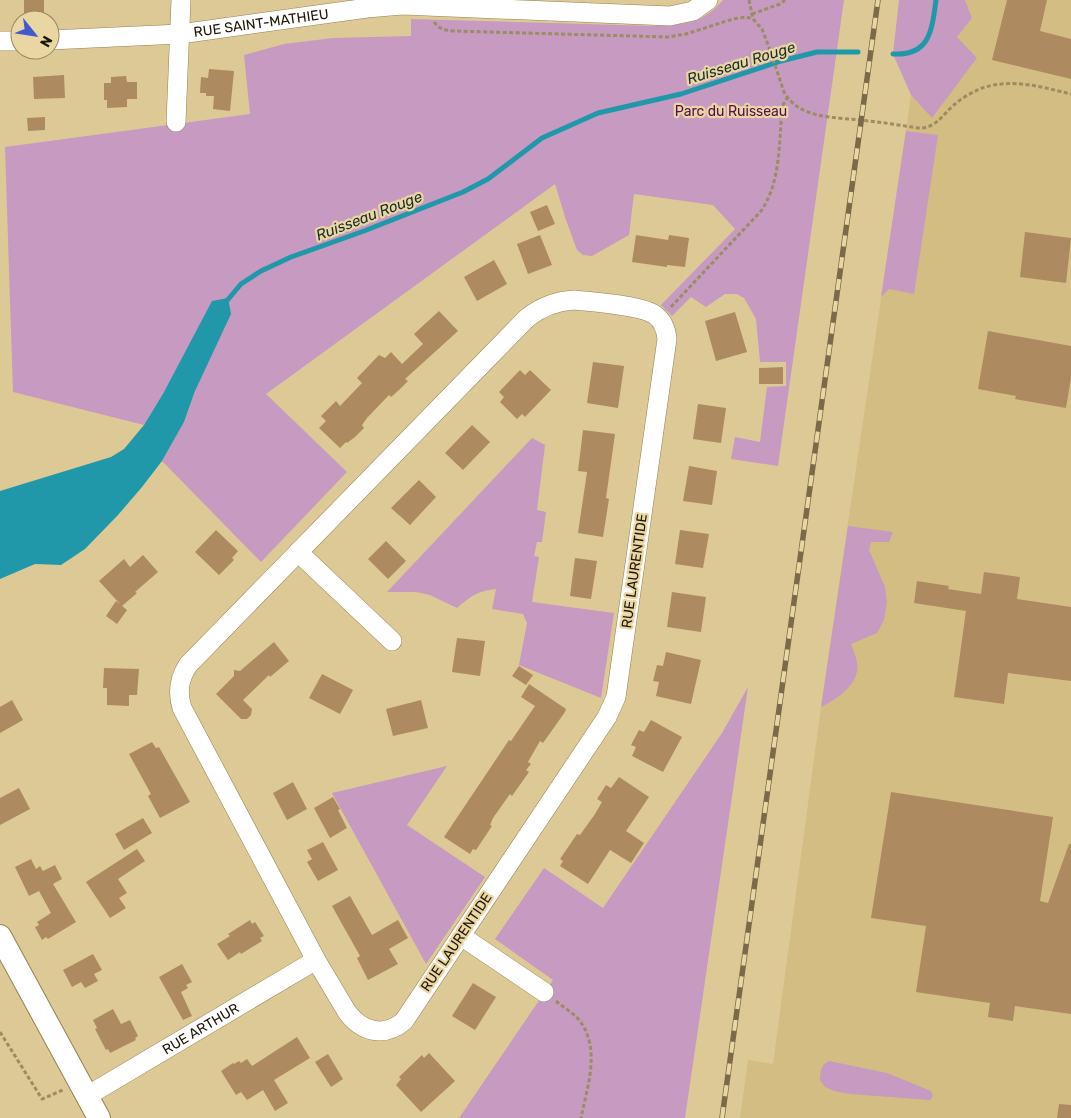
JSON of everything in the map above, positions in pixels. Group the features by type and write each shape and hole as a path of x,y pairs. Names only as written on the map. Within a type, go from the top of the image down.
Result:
{"street":[{"path":"176,122 181,0"},
{"name":"RUE SAINT-MATHIEU","path":"60,40 180,34 402,3 670,16 693,11 708,0"},
{"name":"RUE LAURENTIDE","path":"574,300 644,310 659,319 666,332 667,346 614,704 404,1021 391,1029 383,1031 366,1028 352,1019 316,960 182,708 179,693 181,678 188,665 535,311 554,303 574,300"},
{"path":"298,552 392,641"},
{"path":"0,936 79,1091 98,1118"},
{"path":"460,936 544,992"},
{"name":"RUE ARTHUR","path":"79,1091 316,960"}],"path":[{"path":"749,0 753,20 762,29 787,98 803,110 816,115 923,128 934,124 963,98 994,85 1028,85 1071,94"},
{"path":"752,14 780,4 785,0"},
{"path":"659,319 767,203 773,187 782,107 787,98"},
{"path":"544,992 582,1023 592,1050 589,1078 581,1118"},
{"path":"0,1032 42,1099 79,1091"}],"shaded area":[{"path":"965,0 1071,0 1071,1118 740,1118 748,1060 773,1064 821,707 911,95 932,117 977,58 957,37 972,18"}],"green space":[{"name":"Parc du Ruisseau","path":"723,0 844,0 778,466 731,459 735,437 760,442 767,387 786,386 786,362 760,362 756,319 744,298 737,294 725,294 706,307 691,297 672,316 661,305 735,229 713,205 634,194 629,235 592,256 583,255 577,250 555,184 266,394 347,472 261,562 162,461 184,422 195,391 164,392 144,425 13,392 5,147 250,114 244,55 284,44 333,38 411,36 411,19 674,25 700,19"},
{"path":"899,0 965,0 972,18 957,37 977,58 932,118 911,95 893,54"},
{"path":"906,131 938,135 914,294 889,289 881,297"},
{"path":"532,438 545,445 537,510 546,512 542,542 537,542 534,556 539,557 532,602 614,613 601,698 519,665 527,623 523,614 492,609 496,589 475,595 457,608 430,595 416,592 387,592"},
{"path":"848,526 893,532 889,542 871,542 869,550 885,587 887,602 884,620 877,633 851,644 857,665 852,683 838,697 821,707"},
{"path":"748,687 685,1118 459,1118 553,980 495,939 544,868 603,908 722,733"},
{"path":"447,766 407,825 485,877 426,964 332,793"},
{"path":"829,1061 887,1073 931,1091 933,1096 930,1100 834,1091 825,1087 820,1080 823,1066"}],"water":[{"path":"228,298 231,314 195,391 184,422 162,461 142,487 85,549 61,565 35,564 0,579 0,491 111,457 124,449 144,425 164,392 212,301"}],"building":[{"path":"24,0 44,0 44,10 24,10"},
{"path":"1007,0 1047,0 1040,31 1071,39 1071,79 992,60"},
{"path":"209,69 234,71 230,111 213,109 214,96 206,96 206,93 200,93 201,77 208,78"},
{"path":"64,75 65,98 34,99 33,77"},
{"path":"126,76 127,82 137,82 137,99 127,99 127,107 107,108 107,100 104,100 104,83 111,83 111,77"},
{"path":"45,117 45,130 28,131 27,118"},
{"path":"547,205 555,224 538,231 530,212"},
{"path":"1025,232 1071,238 1066,283 1020,277"},
{"path":"540,235 552,265 528,274 517,244"},
{"path":"636,235 668,240 669,235 689,238 685,267 667,265 667,267 632,262"},
{"path":"494,260 507,284 477,301 464,277"},
{"path":"439,311 458,331 405,379 408,381 391,397 389,395 367,418 362,425 364,428 340,448 319,428 326,421 321,416 336,401 340,406 362,383 357,378 379,355 385,358 391,352 402,364 423,344 414,334"},
{"path":"735,312 747,352 716,361 705,321"},
{"path":"988,331 1071,346 1071,378 1066,408 1015,399 1016,396 978,389"},
{"path":"593,362 624,366 618,408 587,403"},
{"path":"783,367 783,384 759,384 759,368"},
{"path":"520,370 525,375 530,370 551,390 525,417 522,414 517,419 500,402 504,397 499,392"},
{"path":"698,404 726,408 721,443 693,439"},
{"path":"472,425 490,442 463,470 445,453"},
{"path":"583,430 615,434 606,498 609,499 603,537 578,533 587,472 578,471"},
{"path":"689,466 717,471 712,505 683,501"},
{"path":"419,480 436,497 410,525 391,508"},
{"path":"216,530 238,551 232,558 234,560 219,575 195,552"},
{"path":"680,530 709,534 703,568 675,564"},
{"path":"386,541 406,561 388,579 368,559"},
{"path":"143,555 158,572 122,606 127,610 117,624 106,616 116,601 120,604 99,581 124,559 130,567"},
{"path":"575,558 597,561 591,599 570,596"},
{"path":"984,572 1020,577 1017,599 1071,607 1071,681 1008,673 1004,704 954,697 966,611 914,603 917,581 949,586 948,589 981,594"},
{"path":"672,592 706,597 701,632 667,627"},
{"path":"457,638 485,641 480,676 452,672"},
{"path":"274,642 289,661 270,677 269,675 243,700 252,709 251,715 247,719 241,719 216,694 234,676 234,670 240,671"},
{"path":"666,652 701,660 691,704 656,696 659,682 653,681 657,665 663,666"},
{"path":"519,666 533,675 526,685 512,676"},
{"path":"104,668 139,669 137,695 129,695 129,706 107,705 107,688 103,688"},
{"path":"322,674 353,690 340,714 309,698"},
{"path":"529,684 566,709 565,712 543,743 540,741 528,762 531,764 526,770 529,772 512,796 510,794 493,818 490,825 492,826 476,850 473,849 470,854 444,837 509,740 511,741 535,706 521,697"},
{"path":"12,700 23,720 0,733 0,707"},
{"path":"421,700 428,728 393,736 386,709"},
{"path":"651,720 682,737 663,772 632,756 636,747 631,745 639,730 644,732"},
{"path":"152,742 156,748 159,747 190,802 160,818 148,796 151,794 129,754"},
{"path":"619,777 649,797 626,831 644,843 631,863 610,850 588,884 560,866 563,861 560,859 577,834 580,835 595,814 602,802 597,799 606,785 611,788"},
{"path":"293,782 307,809 287,820 273,793"},
{"path":"19,788 30,809 0,825 0,798"},
{"path":"891,792 1053,817 1040,901 1048,903 1069,844 1071,844 1071,1014 1015,1006 1013,1021 988,1017 990,1003 916,992 926,926 871,918"},
{"path":"333,797 347,828 330,838 314,808"},
{"path":"143,818 152,833 124,850 115,834"},
{"path":"323,842 338,870 318,881 307,862 312,859 307,850"},
{"path":"137,849 145,861 118,879 127,893 119,898 126,908 110,918 86,882"},
{"path":"31,859 36,869 40,866 43,871 55,865 62,879 53,884 76,922 48,939 46,937 42,940 35,927 39,925 37,922 51,913 39,891 29,896 15,867"},
{"path":"350,896 372,935 398,920 408,938 389,949 398,964 368,980 357,958 360,956 332,906"},
{"path":"250,920 252,924 255,922 264,936 260,938 262,941 228,960 217,944 230,936 228,934"},
{"path":"93,954 102,970 94,974 98,981 85,988 81,982 72,987 63,970"},
{"path":"182,964 192,982 186,985 188,988 181,992 192,1016 183,1020 159,977"},
{"path":"473,983 496,997 475,1030 452,1016"},
{"path":"113,1009 121,1024 130,1020 138,1036 135,1038 136,1040 110,1053 108,1049 106,1050 95,1029 97,1028 93,1020"},
{"path":"297,1037 310,1058 274,1080 288,1103 275,1111 263,1090 247,1100 241,1092 236,1095 221,1071 233,1063 239,1061 241,1063 247,1059 252,1066"},
{"path":"429,1053 455,1081 421,1112 396,1085 401,1079 399,1077 422,1055 424,1058"},
{"path":"328,1054 343,1079 331,1087 315,1062"},
{"path":"1059,1104 1071,1105 1071,1118 1057,1118"}],"waterway":[{"name":"Ruisseau Rouge","path":"893,54 915,51 922,46 930,31 936,0"},
{"name":"Ruisseau Rouge","path":"225,303 241,284 261,271 291,257 463,192 488,179 542,138 598,113 681,94 781,61 817,52 858,52"}],"railway":[{"path":"722,1118 878,0"}]}
